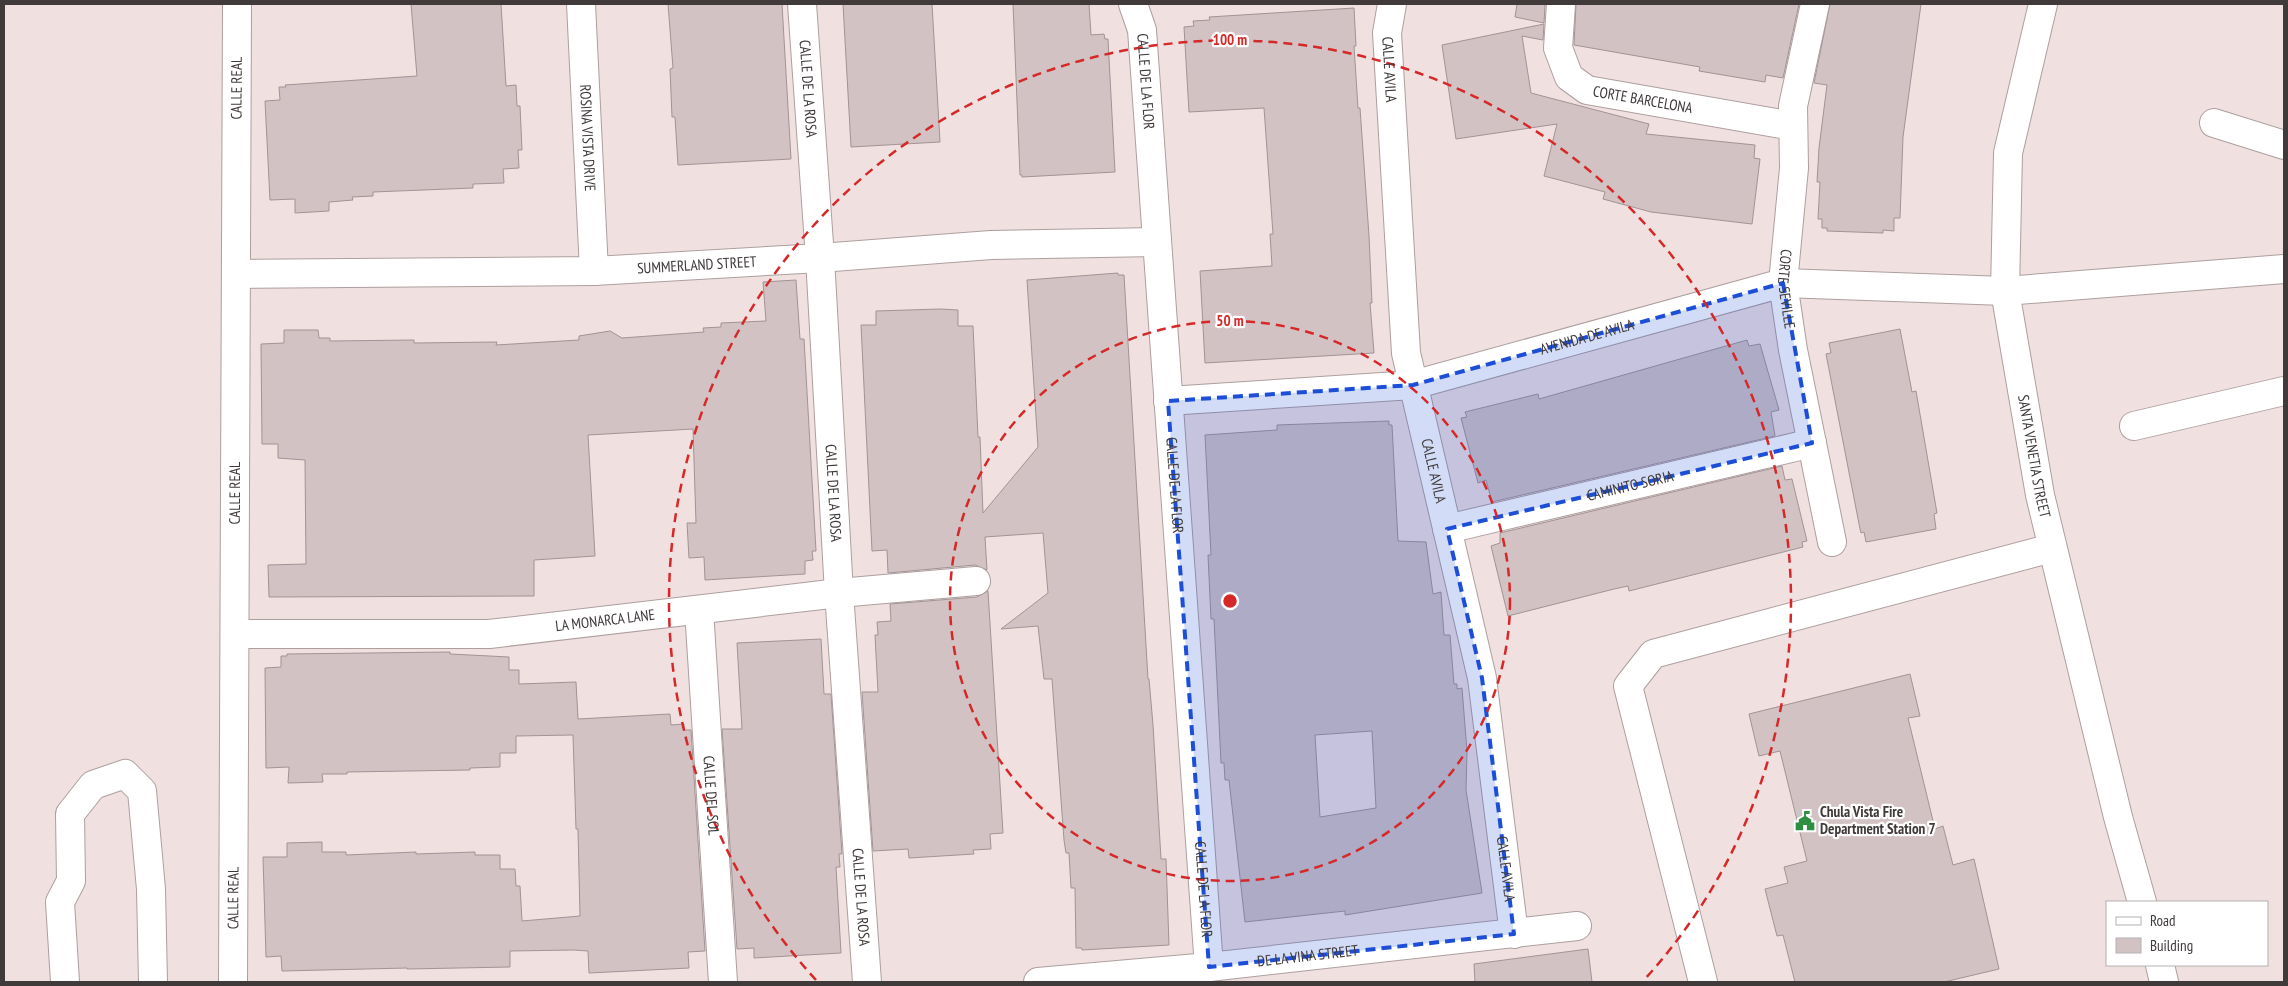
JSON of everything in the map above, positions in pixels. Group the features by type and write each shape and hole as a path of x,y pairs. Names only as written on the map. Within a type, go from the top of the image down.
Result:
{"street":[{"name":"CALLE REAL","path":"233,982 237,4"},
{"name":"ROSINA VISTA DRIVE","path":"581,4 594,271"},
{"name":"CALLE DE LA ROSA","path":"802,4 820,258 839,593 867,982"},
{"name":"CALLE DE LA FLOR","path":"1133,4 1142,30 1209,967"},
{"name":"CALLE AVILA","path":"1392,4 1387,32 1406,353 1482,678 1514,934"},
{"name":"CORTE BARCELONA","path":"1561,4 1558,48 1569,77 1587,90 1793,126"},
{"name":"CORTE SEVILLE","path":"1815,4 1793,106 1794,168 1783,282 1793,350 1832,542"},
{"name":"SANTA VENETIA STREET","path":"2042,4 2008,153 2005,291 2040,495 2118,817 2142,901"},
{"path":"2214,123 2284,145"},
{"name":"SUMMERLAND STREET","path":"236,274 594,271 820,258 991,245 1157,242"},
{"name":"AVENIDA DE AVILA","path":"1168,401 1413,385 1783,282 2005,291 2284,269"},
{"path":"2134,426 2284,391"},
{"name":"CAMINITO SORIA","path":"1447,528 1812,443"},
{"path":"1703,982 1628,686 1653,654 2052,548"},
{"name":"LA MONARCA LANE","path":"235,634 488,634 839,593 976,582"},
{"name":"CALLE DEL SOL","path":"699,610 723,982"},
{"path":"65,982 60,902 71,881 70,814 93,785 124,774 142,791 151,889 153,982"},
{"name":"DE LA VINA STREET","path":"1038,982 1209,967 1577,926"},
{"path":"2160,966 2164,982"}],"highlighted area":[{"path":"1783,283 1812,443 1447,529 1482,678 1514,934 1209,967 1168,401 1413,385"}],"building":[{"path":"411,4 501,4 506,86 516,85 517,106 520,106 522,150 518,150 519,168 503,169 504,183 473,184 473,188 373,192 373,196 352,197 353,200 329,202 329,211 295,213 295,199 270,200 265,101 280,100 279,87 286,87 285,85 417,76"},
{"path":"668,4 782,4 791,159 678,165 675,117 672,117 670,69 673,68"},
{"path":"843,4 932,4 940,142 851,147"},
{"path":"1013,4 1089,4 1091,35 1104,34 1105,39 1108,39 1115,172 1022,177 1020,175"},
{"path":"1517,4 1545,4 1544,23 1515,17"},
{"path":"1576,4 1799,4 1783,78 1766,75 1765,82 1699,71 1700,67 1574,45"},
{"path":"1830,4 1921,4 1903,137 1900,218 1894,218 1894,231 1883,230 1883,233 1827,231 1827,228 1822,228 1822,219 1818,219 1820,182 1817,182 1819,148 1827,85 1814,83"},
{"path":"1354,8 1356,46 1354,46 1369,236 1372,303 1370,303 1374,353 1205,363 1200,271 1272,266 1270,234 1273,234 1264,108 1189,112 1184,27 1194,26 1193,21 1210,20 1209,17"},
{"path":"1544,24 1543,40 1522,36 1531,93 1649,124 1646,134 1755,145 1754,158 1760,159 1752,224 1651,212 1603,199 1605,192 1544,176 1557,124 1456,139 1442,45"},
{"path":"1118,273 1118,275 1124,275 1148,679 1153,725 1161,859 1166,859 1169,945 1082,950 1082,948 1076,948 1075,888 1071,888 1069,853 1066,853 1064,840 1052,679 1044,679 1038,626 1001,629 1048,593 1043,533 985,537 987,570 975,565 888,573 887,550 872,551 861,325 876,325 876,311 940,309 958,310 958,326 973,326 983,513 1038,447 1027,280"},
{"path":"796,280 800,339 804,339 816,551 812,551 813,560 805,561 805,574 705,580 704,557 689,558 687,523 696,523 693,429 588,435 595,556 534,560 534,596 269,597 268,565 306,564 305,460 278,458 278,444 262,444 261,344 284,343 284,330 318,330 319,338 330,338 330,341 414,340 414,343 497,342 496,345 579,340 579,336 610,331 622,338 704,332 703,328 721,327 721,323 766,321 763,282"},
{"path":"1900,329 1912,392 1916,391 1937,513 1934,514 1936,529 1866,542 1864,532 1861,533 1860,529 1826,354 1831,353 1829,343"},
{"path":"1747,340 1749,346 1760,344 1779,410 1771,412 1775,436 1492,502 1486,480 1478,483 1461,418 1467,417 1465,412 1538,394 1539,399"},
{"path":"1389,421 1389,425 1392,425 1398,541 1426,542 1433,594 1441,592 1444,635 1450,635 1454,684 1457,684 1457,689 1462,688 1467,751 1466,790 1482,893 1345,915 1345,911 1245,922 1229,780 1225,780 1224,763 1221,763 1214,619 1211,619 1208,555 1211,555 1205,435 1277,430 1277,425","holes":["1372,731 1376,808 1320,817 1315,735"]},
{"path":"1782,466 1785,480 1792,479 1807,541 1802,542 1803,547 1629,591 1628,586 1508,616 1491,546 1500,543 1500,533"},
{"path":"988,591 1003,833 990,834 991,849 973,850 974,854 909,858 908,849 873,851 862,692 878,692 875,635 878,635 877,622 891,621 890,604 977,597"},
{"path":"821,639 824,694 831,694 842,854 839,854 840,867 836,867 841,953 754,958 754,948 737,949 722,729 742,729 737,643"},
{"path":"450,652 450,654 509,657 509,670 519,670 519,684 576,682 578,719 670,714 671,725 684,724 684,730 691,730 705,951 688,952 689,968 589,973 588,951 574,950 510,951 510,967 282,971 281,956 266,957 263,857 287,857 287,843 322,842 322,852 346,852 346,855 475,852 475,855 500,855 500,869 515,869 516,886 520,886 522,921 580,916 573,735 516,736 516,753 500,753 500,767 470,768 470,770 347,772 347,774 322,774 323,782 288,783 289,767 266,768 265,668 281,667 281,656 287,656 287,654"},
{"path":"1910,674 1920,716 1908,718 1935,829 1943,826 1953,865 1974,859 1999,969 1944,982 1795,982 1783,935 1777,936 1765,889 1788,883 1784,867 1807,861 1780,751 1759,756 1749,714"},
{"path":"1588,949 1592,982 1475,982 1474,964"}],"place":[{"name":"Chula Vista Fire Department Station 7","path":"1805,821"}]}
